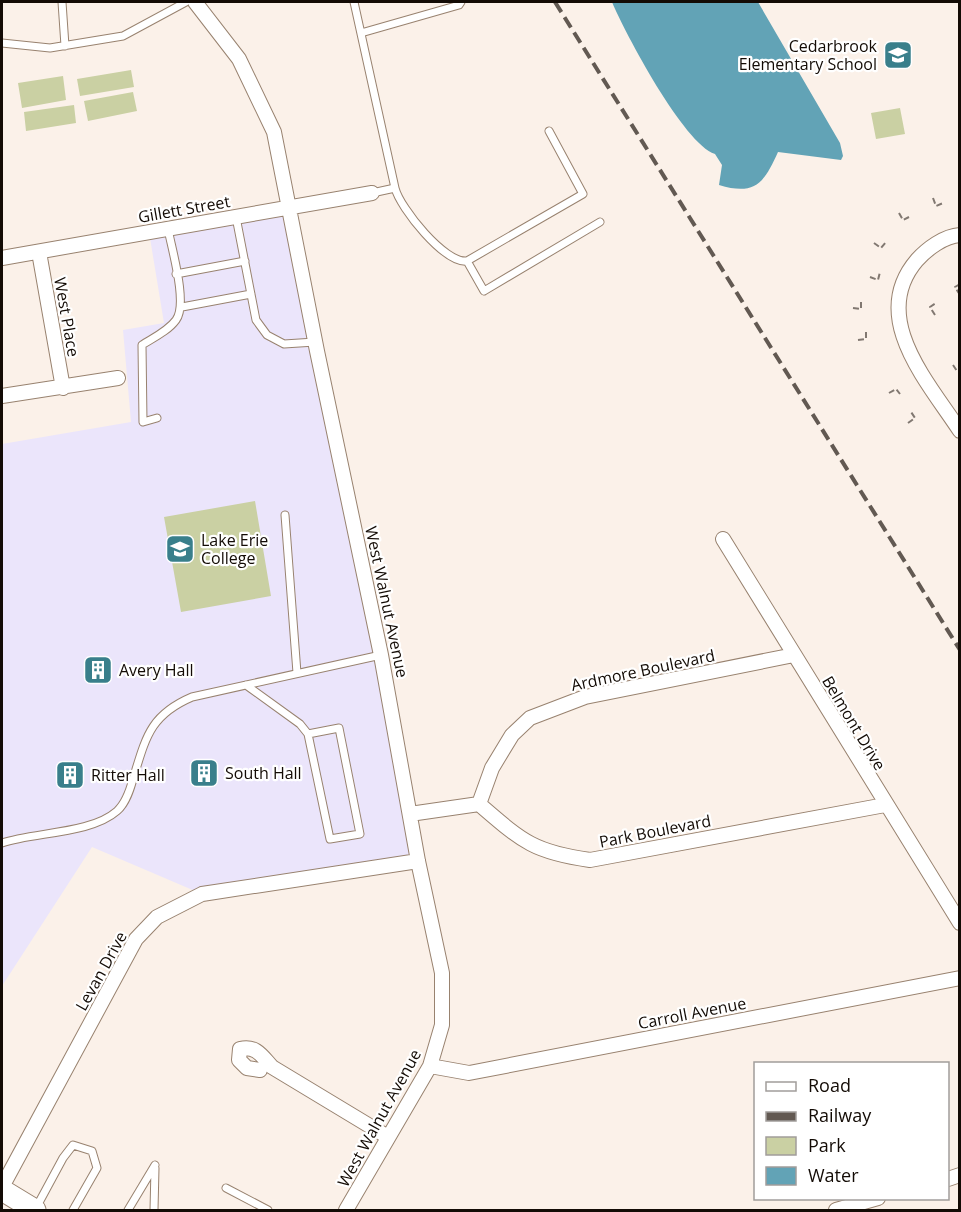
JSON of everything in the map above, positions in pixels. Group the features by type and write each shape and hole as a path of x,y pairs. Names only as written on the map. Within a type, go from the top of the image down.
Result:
{"main road":[{"path":"2,1188 35,1210"}],"street":[{"name":"West Walnut Avenue","path":"195,2 239,59 274,132 315,342 381,654 418,861 442,974 442,1025 430,1066 346,1210"},
{"name":"Gillett Street","path":"2,258 372,193"},
{"path":"960,235 952,236 937,244 914,264 900,287 898,308 900,329 908,350 960,431"},
{"name":"West Place","path":"39,252 63,388"},
{"path":"2,396 118,378"},
{"name":"Belmont Drive","path":"723,539 885,805 960,923"},
{"name":"Ardmore Boulevard","path":"479,804 492,768 512,735 530,718 585,697 794,655"},
{"path":"410,814 479,804"},
{"name":"Park Boulevard","path":"479,804 523,842 555,855 590,860 885,805"},
{"name":"Levan Drive","path":"2,1188 135,939 157,917 202,894 418,861"},
{"name":"Carroll Avenue","path":"430,1066 469,1073 960,978"},
{"path":"260,1070 247,1068 239,1060 240,1050 248,1047 258,1051 272,1067 388,1137"},
{"path":"836,1210 871,1200"}],"lane":[{"path":"62,2 65,46"},
{"path":"2,43 50,48 123,36 186,2"},
{"path":"354,2 398,200 446,255 459,262 467,261 583,194 549,131"},
{"path":"361,33 459,5 461,2"},
{"path":"372,193 395,188"},
{"path":"236,217 256,320 267,334 284,344 315,342"},
{"path":"467,261 484,291 600,222"},
{"path":"157,418 143,422 142,345 177,320 182,307 168,229"},
{"path":"176,274 245,261"},
{"path":"182,307 251,294"},
{"path":"285,515 297,673"},
{"path":"2,843 95,824 117,811 128,795 145,742 153,726 170,706 192,697 381,654"},
{"path":"246,685 300,724 309,734 330,839 360,834 339,728 309,734"},
{"path":"35,1210 63,1158 73,1145 92,1150 97,1168 73,1210"},
{"path":"128,1210 155,1165 154,1210"},
{"path":"226,1188 268,1210"}],"path":[{"path":"933,198 936,206 943,203"},
{"path":"899,213 903,220 909,217"},
{"path":"874,243 881,248 886,242"},
{"path":"870,277 878,280 880,272"},
{"path":"960,284 955,287 960,295"},
{"path":"853,309 861,309 861,302"},
{"path":"935,315 930,307 936,303"},
{"path":"858,340 867,339 866,332"},
{"path":"953,365 957,371 960,369"},
{"path":"889,393 896,388 900,394"},
{"path":"908,423 915,418 911,412"}],"shaded area":[{"name":"Lake Erie College","path":"289,208 418,861 202,894 92,847 2,986 2,444 131,422 123,330 164,323 149,232"}],"green space":[{"path":"131,70 134,87 80,96 77,79"},
{"path":"63,76 66,100 22,108 18,83"},
{"path":"133,92 137,111 88,121 84,101"},
{"path":"74,105 76,123 26,131 24,112"},
{"path":"900,108 905,134 876,139 871,113"},
{"path":"255,501 271,596 181,612 164,517"}],"water":[{"path":"612,2 758,2 840,143 843,156 841,160 778,152 763,179 750,188 741,189 719,185 722,165 715,154 702,146 672,110 642,61"}],"railway":[{"path":"555,2 960,650"}],"place":[{"name":"Cedarbrook Elementary School","path":"898,55"},
{"name":"Lake Erie College","path":"180,549"},
{"name":"Avery Hall","path":"98,670"},
{"name":"South Hall","path":"204,773"},
{"name":"Ritter Hall","path":"70,775"}]}
